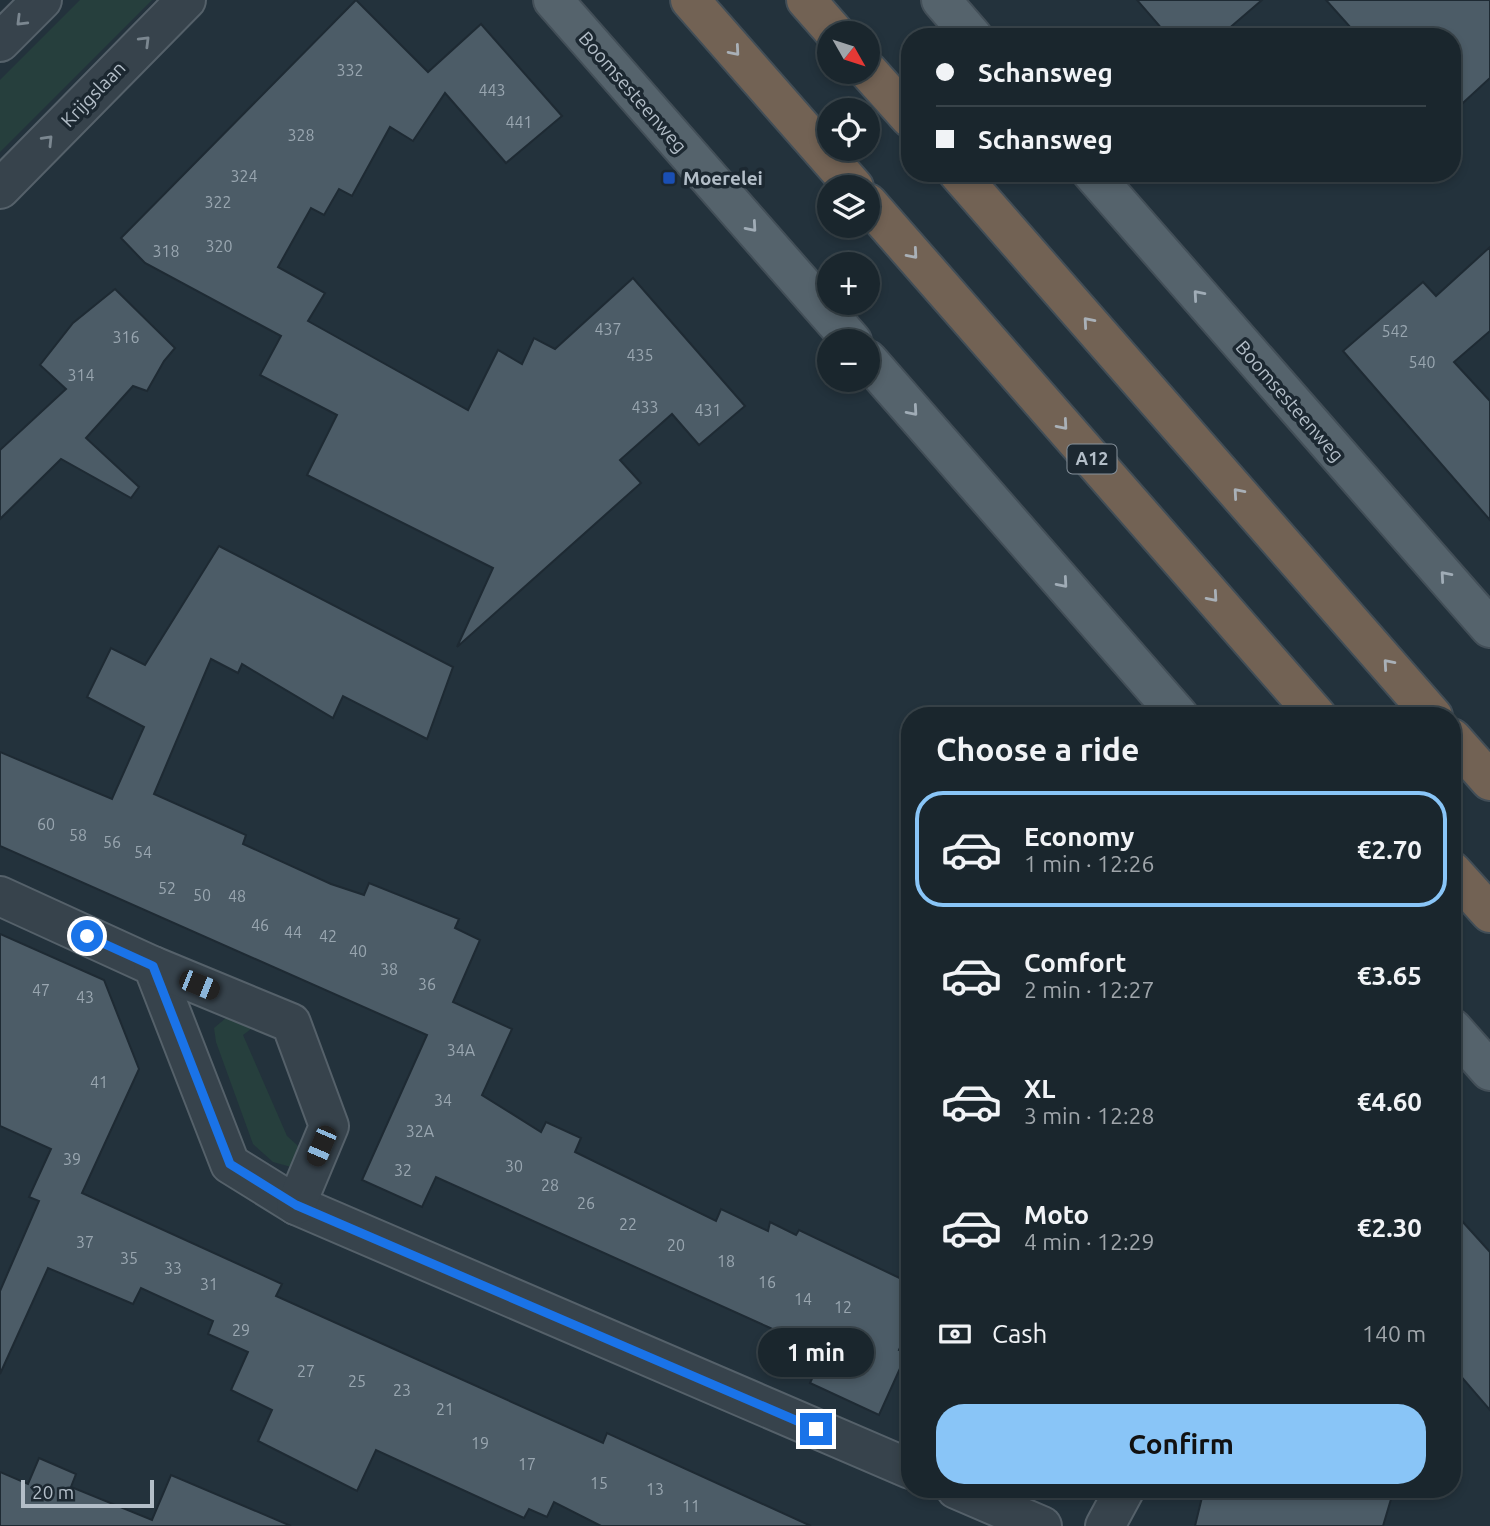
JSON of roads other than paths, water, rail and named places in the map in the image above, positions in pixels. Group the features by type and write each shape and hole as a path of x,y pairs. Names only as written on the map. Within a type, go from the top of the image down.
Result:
{"highway":[{"path":"690,0 843,175"},
{"path":"806,0 824,21"},
{"path":"880,84 901,108"},
{"path":"966,182 1425,707"},
{"name":"A12","path":"880,217 1309,707"},
{"path":"1461,748 1490,781"},
{"path":"1461,881 1490,914"}],"main road":[{"name":"Boomsesteenweg","path":"553,0 841,329"},
{"path":"941,0 965,28"},
{"name":"Boomsesteenweg","path":"1099,182 1490,628"},
{"path":"880,374 1171,707"},
{"path":"1461,1038 1490,1071"}],"street":[{"path":"0,41 42,0"},
{"name":"Krijgslaan","path":"0,189 186,0"},
{"path":"0,896 153,966 291,1023 329,1126 296,1205"},
{"path":"153,966 230,1164 296,1205 901,1465"},
{"path":"977,1498 1042,1526"},
{"path":"1105,1526 1120,1498"}],"place":[{"name":"Moerelei","path":"669,178"}]}
